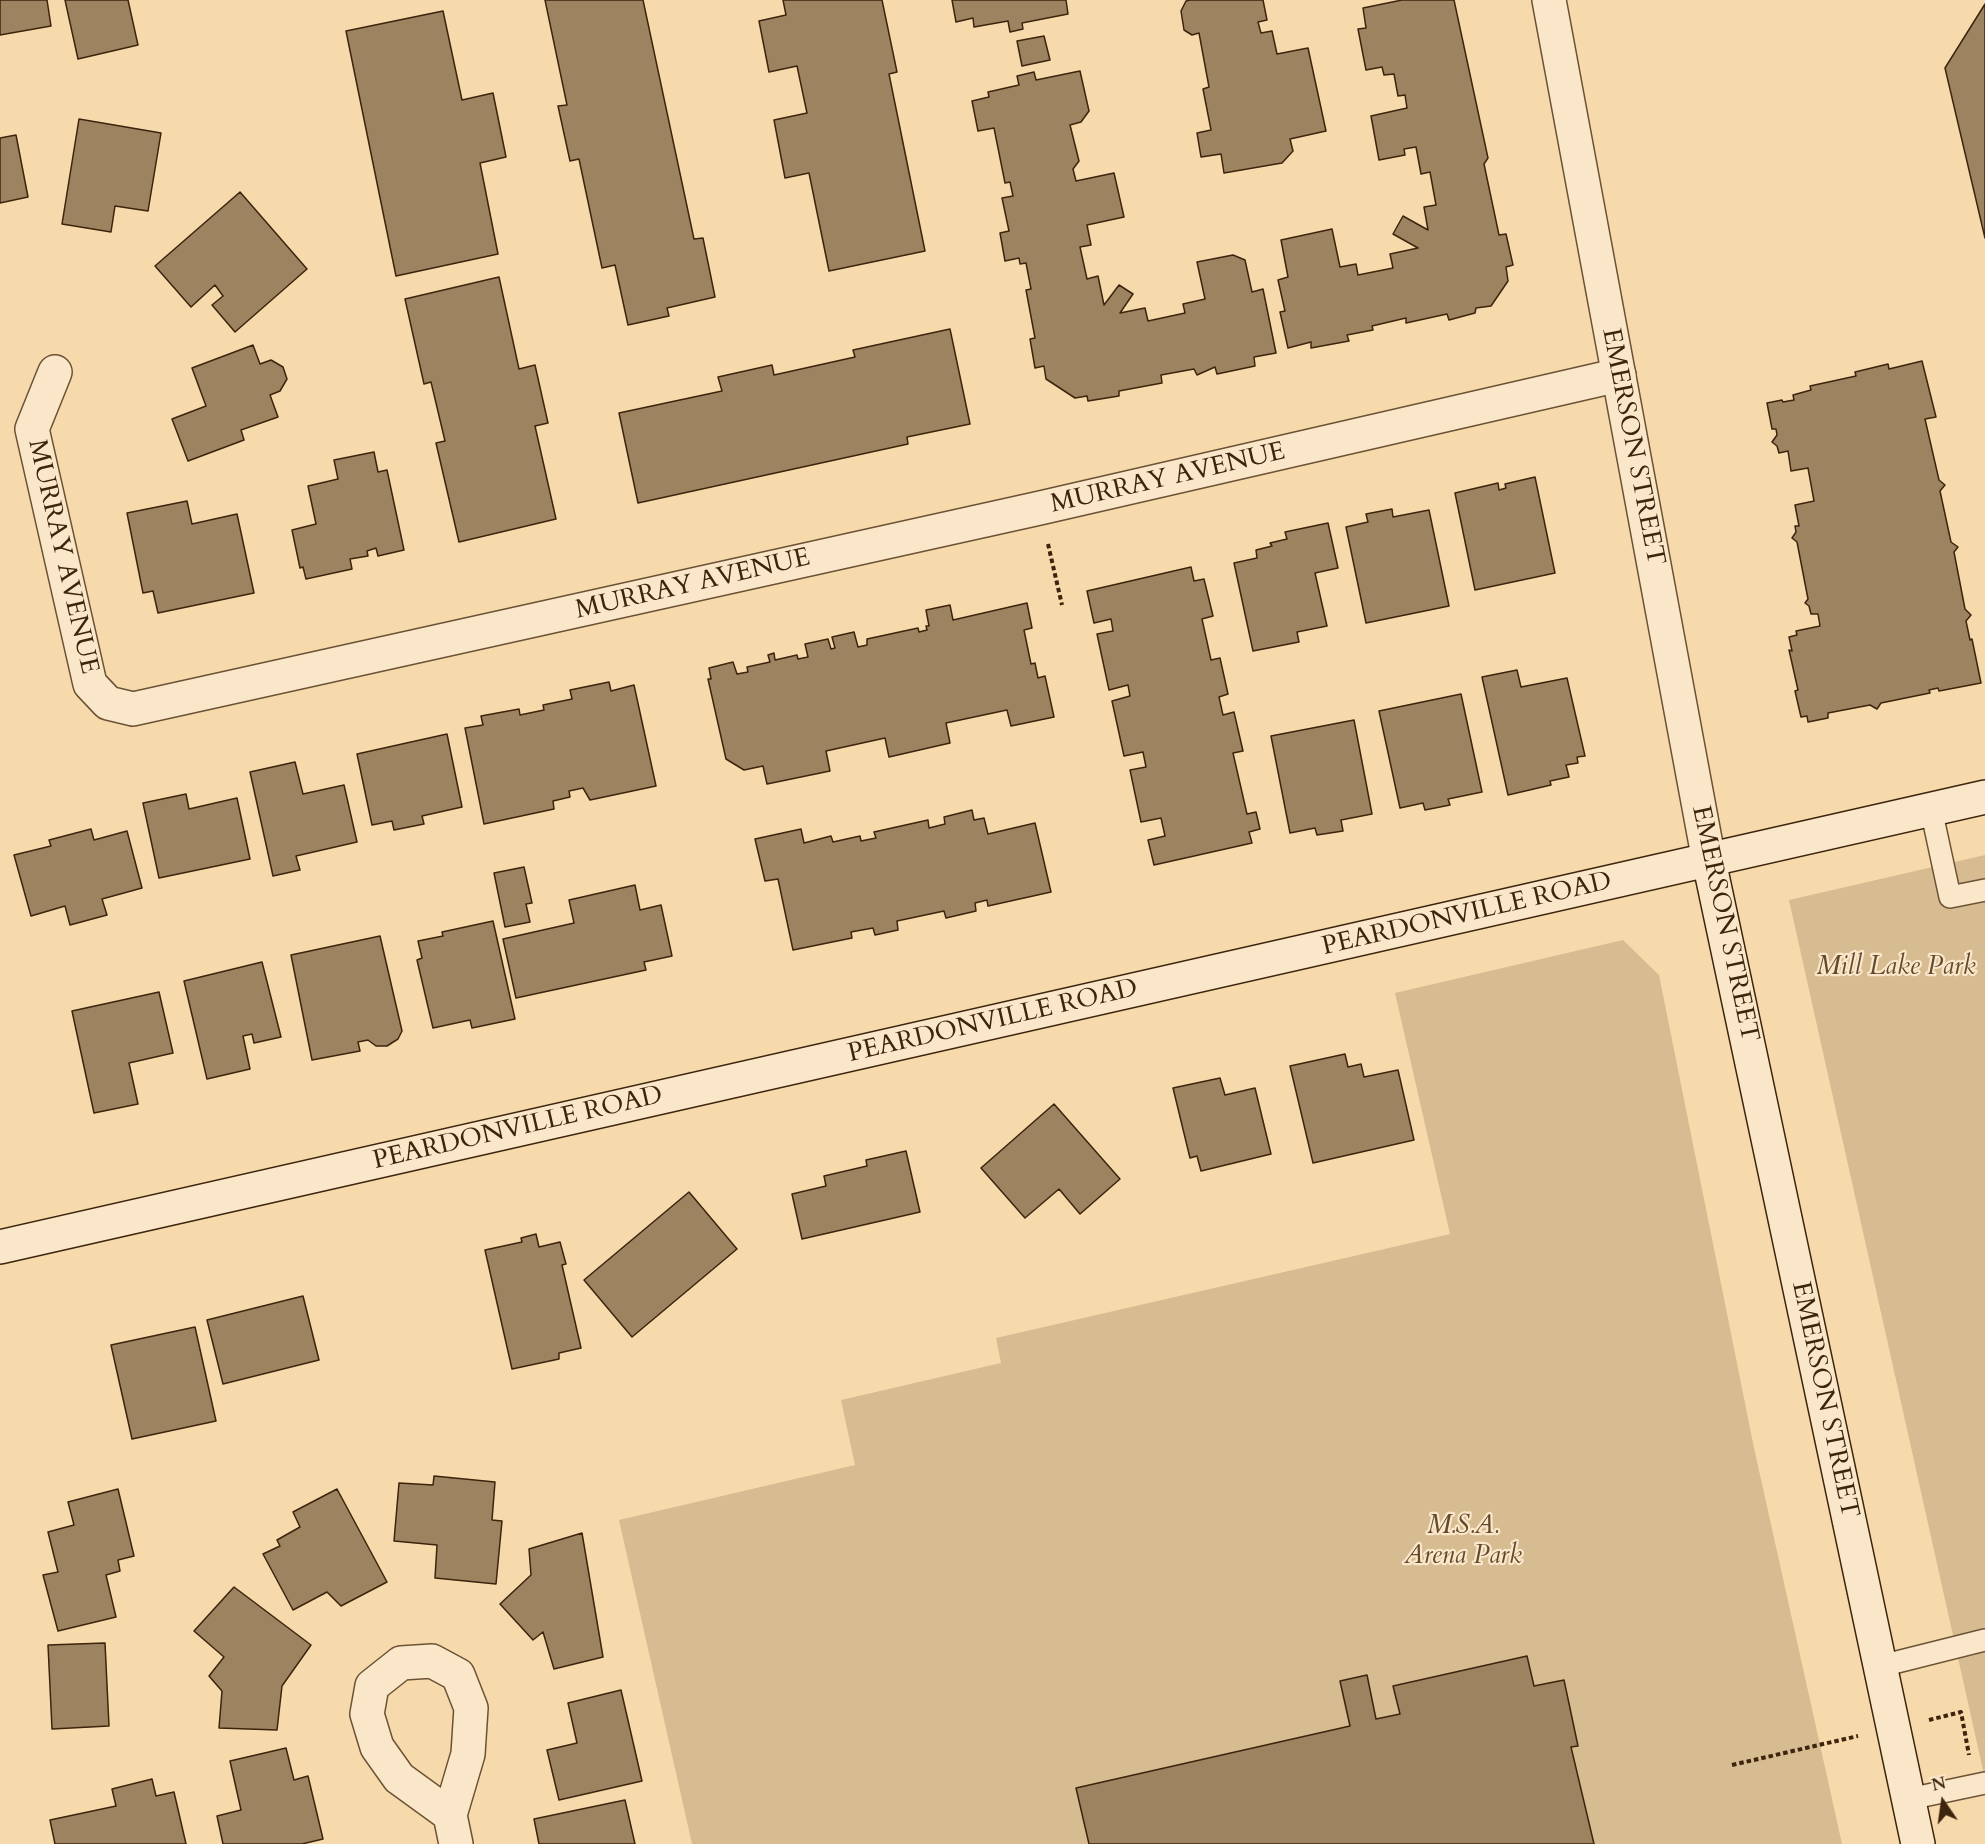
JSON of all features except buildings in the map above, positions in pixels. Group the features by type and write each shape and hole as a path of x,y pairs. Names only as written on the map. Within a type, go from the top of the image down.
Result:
{"main road":[{"name":"EMERSON STREET","path":"1549,0 1709,861 1918,1844"},
{"name":"MURRAY AVENUE","path":"55,372 32,429 90,684 108,704 133,709 1040,508 1619,375"},
{"name":"PEARDONVILLE ROAD","path":"0,1247 1985,797"}],"lane":[{"path":"1930,810 1950,897 1985,890"},
{"path":"1881,1666 1985,1640"},
{"path":"1909,1799 1980,1784"}],"path":[{"path":"1040,508 1062,604"},
{"path":"1961,1712 1980,1784"},
{"path":"1732,1766 1804,1749"}],"green space":[{"name":"Mill Lake Park","path":"1985,855 1985,1779 1789,900"},
{"name":"M.S.A. Arena Park","path":"1623,940 1659,975 1754,1448 1842,1844 692,1844 619,1520 855,1465 841,1400 1001,1363 996,1338 1450,1234 1395,993"}]}
